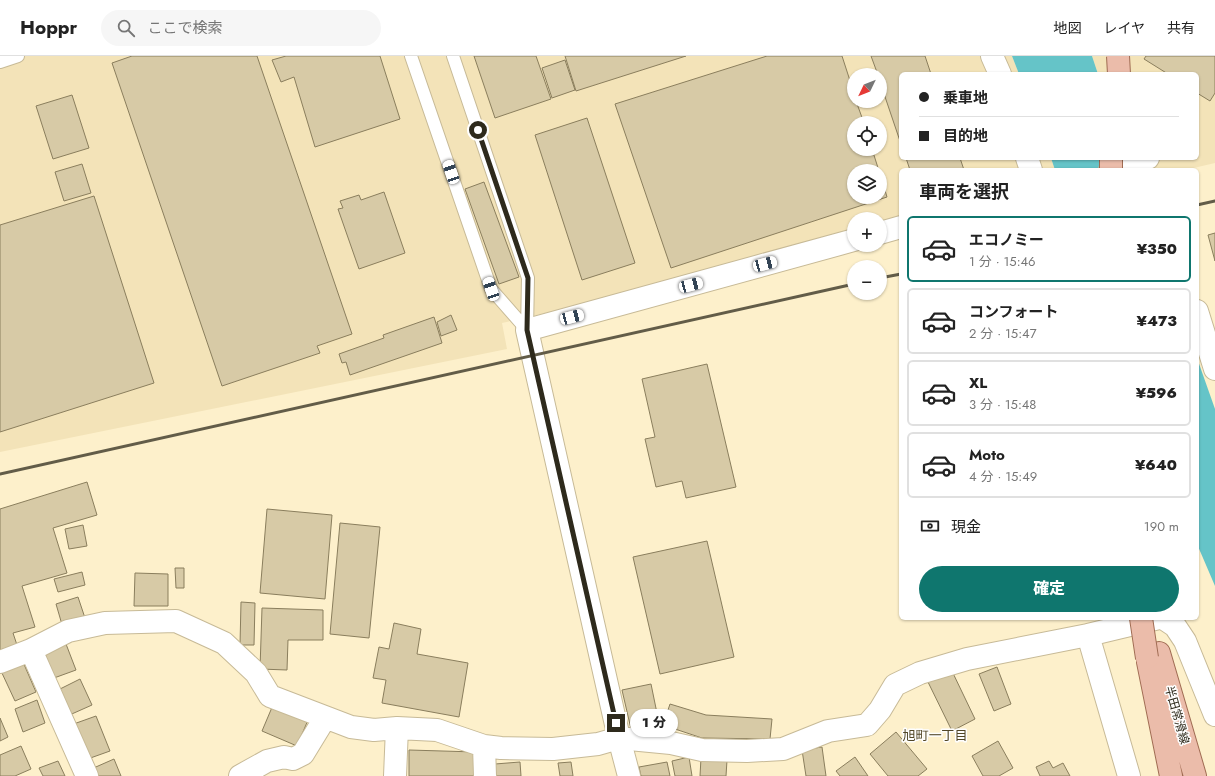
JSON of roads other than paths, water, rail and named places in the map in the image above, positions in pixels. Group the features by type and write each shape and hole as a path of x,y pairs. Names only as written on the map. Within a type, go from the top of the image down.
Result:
{"main road":[{"path":"1107,56 1108,72"},
{"path":"1117,56 1119,72"},
{"path":"1142,620 1153,656"},
{"path":"1153,656 1154,620"},
{"name":"半田常滑線","path":"1153,656 1171,776"},
{"name":"半田常滑線","path":"1153,656 1195,776"}],"street":[{"path":"992,56 999,72"},
{"path":"1117,56 1122,72"},
{"path":"1116,168 1132,162"},
{"path":"887,231 899,228"},
{"path":"629,776 619,738 527,330 847,242"},
{"path":"1199,317 1215,369"},
{"path":"0,662 31,650 68,631 105,623 176,621 224,643 256,673 270,696 351,727 374,730 397,728 437,730 484,746 501,748 553,749 598,744 619,738 671,743 702,750 747,751 784,749 828,731 867,725 880,710 895,685 920,673 967,659 1088,636 1151,620"},
{"path":"1167,620 1175,626 1185,641 1215,715"},
{"path":"1088,636 1129,776"},
{"path":"31,650 87,776"},
{"path":"240,776 267,761 284,757 293,759 303,754 325,718"},
{"path":"395,776 397,728"},
{"path":"484,746 485,776"}],"lane":[{"path":"0,62 18,56"},
{"path":"411,56 491,289 527,330"},
{"path":"453,56 528,278 527,330"}],"water":[{"path":"1012,56 1092,56 1097,72 1018,72"},
{"path":"1052,160 1128,160 1130,168 1054,168"},
{"path":"1199,364 1215,409 1215,586 1199,549"}],"railway":[{"path":"1199,205 1215,201"},
{"path":"887,277 899,274"},
{"path":"0,474 847,286"}],"district":[{"name":"旭町一丁目","path":"935,735"}]}
